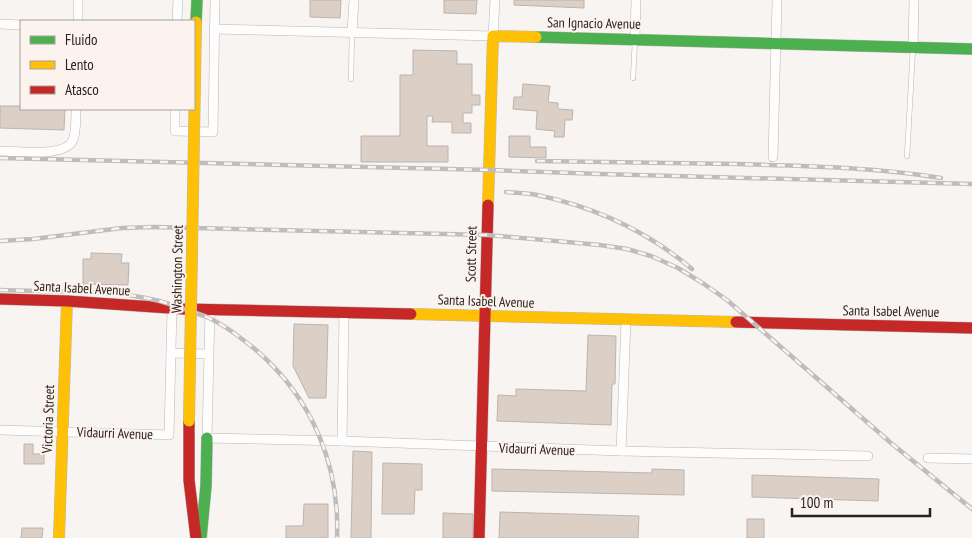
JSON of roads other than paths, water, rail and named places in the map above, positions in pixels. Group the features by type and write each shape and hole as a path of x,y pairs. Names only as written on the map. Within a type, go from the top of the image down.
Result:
{"main road":[{"name":"Washington Street","path":"195,88 197,0"},
{"name":"San Ignacio Avenue","path":"493,36 972,49"},
{"name":"Scott Street","path":"479,538 493,36"},
{"name":"Washington Street","path":"195,110 190,480 196,538"},
{"name":"Santa Isabel Avenue","path":"0,299 67,301 210,310 972,328"},
{"name":"Victoria Street","path":"59,538 67,301"},
{"path":"201,538 206,486 206,438"}],"street":[{"path":"78,0 78,20"},
{"path":"177,20 178,0"},
{"path":"176,110 175,132 213,132 215,0"},
{"path":"352,32 354,0"},
{"name":"Scott Street","path":"493,36 495,0"},
{"path":"635,39 636,0"},
{"path":"773,157 778,0"},
{"path":"913,47 914,0"},
{"path":"0,24 20,25"},
{"name":"San Ignacio Avenue","path":"214,29 493,36"},
{"path":"0,151 52,152 68,146 74,139 76,110"},
{"name":"Washington Street","path":"169,435 172,308"},
{"path":"206,438 210,310"},
{"path":"342,441 344,313"},
{"path":"622,451 626,321"},
{"path":"171,353 208,354"},
{"name":"Vidaurri Avenue","path":"0,430 169,435"},
{"name":"Vidaurri Avenue","path":"206,438 622,451 868,456"},
{"path":"928,458 972,459"}],"lane":[{"path":"351,79 352,32"},
{"path":"633,78 635,39"},
{"path":"907,156 913,47"}],"railway":[{"path":"0,158 972,184"},
{"path":"537,161 814,166 890,171 941,178"},
{"path":"506,192 537,195 579,206 600,214 657,243 692,269"},
{"path":"0,241 33,239 122,228 153,227 487,235 627,249 651,256 678,268 727,300 891,443 972,509"},
{"path":"0,290 101,293 146,298 206,317 239,337 276,369 293,389 319,435 333,485 337,511 337,538"}]}
